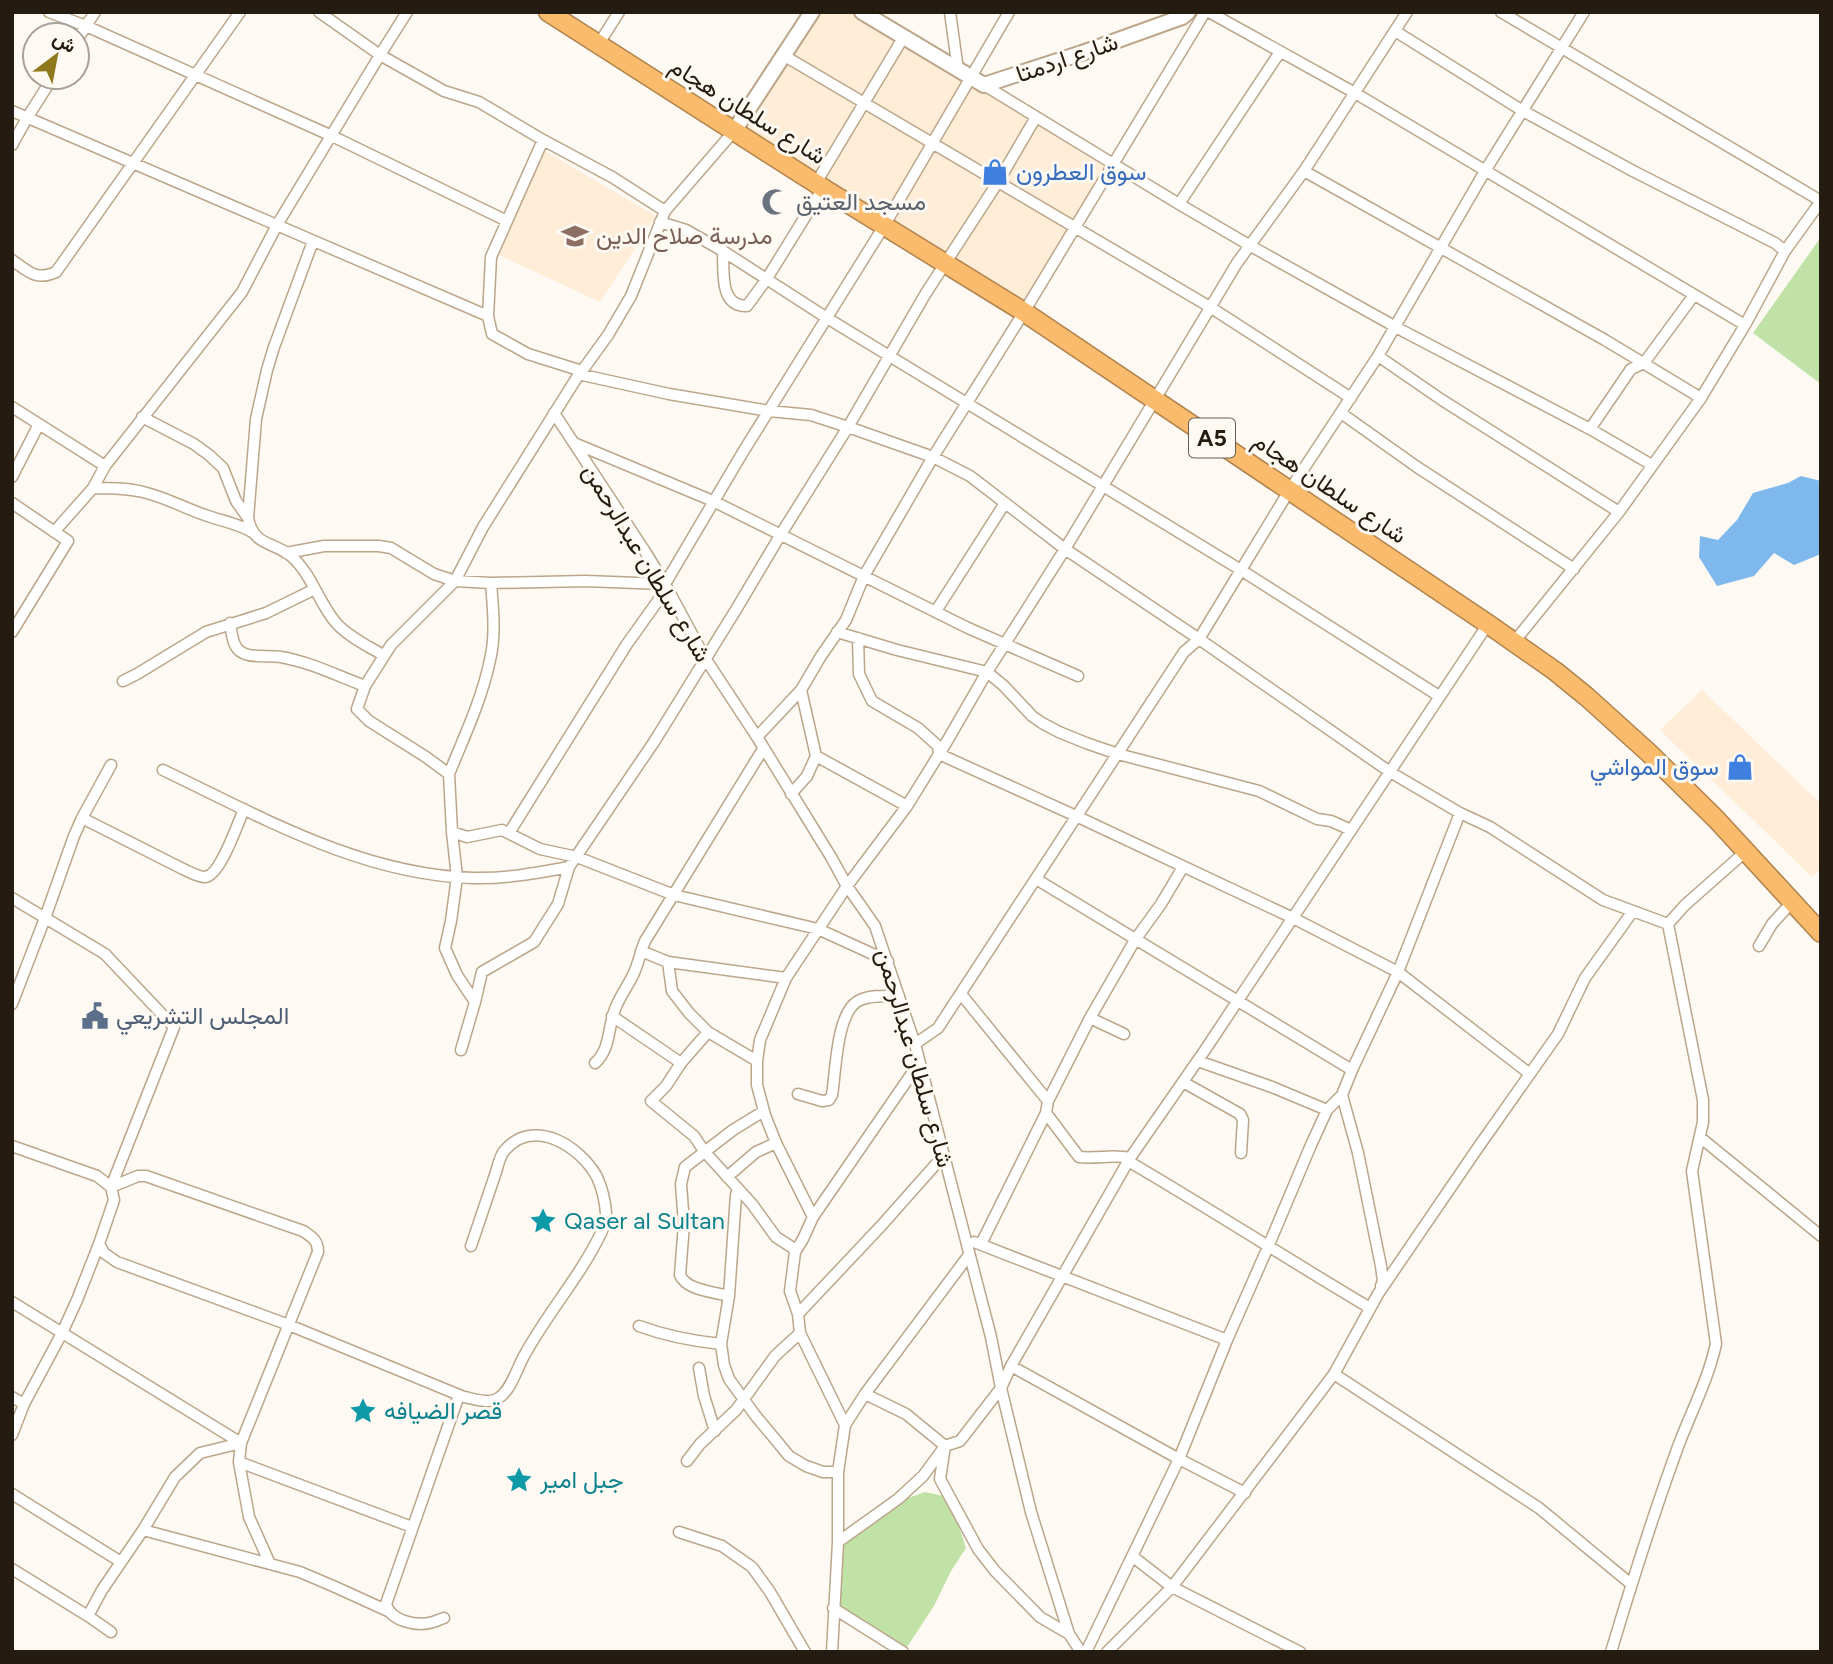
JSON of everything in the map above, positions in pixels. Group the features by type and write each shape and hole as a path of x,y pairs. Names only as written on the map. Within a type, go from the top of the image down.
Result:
{"highway":[{"name":"شارع سلطان هجام","path":"548,12 820,186 1024,312 1555,671 1640,745 1716,818 1821,933"}],"main road":[{"path":"734,131 812,12"},
{"path":"862,12 978,81"},
{"name":"شارع اردمتا","path":"978,81 1082,53 1182,17 1188,12"}],"street":[{"path":"49,12 73,21"},
{"path":"12,260 32,274 46,277 57,272 240,12"},
{"path":"319,12 380,55 444,91 479,102 543,141 612,177 665,211"},
{"path":"54,532 93,488 105,466 142,417 242,292 277,225 407,12"},
{"path":"598,45 619,12"},
{"path":"950,12 958,70"},
{"path":"509,833 666,586 713,501 933,144 978,81 1009,12"},
{"path":"757,737 801,690 846,620 864,576 933,457 1207,12 1355,93 1745,325"},
{"path":"813,1217 776,1143 757,1085 757,1061 761,1040 786,978 847,886 907,806 1249,245 1304,171 1407,12"},
{"path":"1501,12 1821,201 1785,251 1745,325 1700,398 1619,512 1514,642"},
{"path":"915,1044 938,1028 1184,652 1199,639 1289,491 1378,356 1485,171 1584,12"},
{"path":"91,28 332,136 507,221"},
{"path":"1395,31 1522,111 1775,243 1785,251"},
{"path":"723,251 725,293 731,302 747,306 766,280 903,38"},
{"path":"1179,204 1280,52"},
{"path":"783,55 1210,307 1351,398"},
{"path":"978,81 1249,245 1652,465"},
{"path":"12,145 44,91"},
{"path":"12,111 488,316"},
{"path":"461,1050 482,972 534,942 558,904 569,867 654,743 848,427 926,292 998,182 1035,117"},
{"path":"449,774 363,716 357,709 365,686 383,655 455,581 479,535 554,412 608,335 631,296 665,211 734,131"},
{"path":"543,141 492,257 488,316 492,334 528,354 580,372 669,394 769,411 811,415 933,457 970,476 1065,549 1390,772 1460,813 1490,827 1603,900 1668,924"},
{"path":"1304,171 1644,363 1700,398"},
{"path":"660,222 686,230 723,251 827,318 1241,570 1439,695"},
{"path":"248,518 256,419 267,370 313,241"},
{"path":"1590,429 1631,369 1644,363 1694,295"},
{"path":"1378,356 1442,400 1619,512"},
{"path":"12,407 105,466"},
{"name":"شارع سلطان عبدالرحمن","path":"554,412 666,586 705,658 757,737 847,886 875,926 915,1044 967,1240 1031,1512 1069,1634 1083,1652"},
{"path":"1340,413 1417,467 1574,569"},
{"path":"142,417 194,444 223,468 236,501 248,518 252,532"},
{"path":"12,477 39,424"},
{"path":"573,443 713,501 968,628 1078,676"},
{"path":"93,488 143,492 252,532 260,540 286,553 302,566 337,624 383,655"},
{"path":"12,503 68,541 12,632"},
{"path":"936,611 1005,503"},
{"path":"286,553 324,546 379,546 391,548 434,574 455,581 585,581 666,586"},
{"path":"475,1002 457,975 445,948 457,877 449,774 491,658 494,631 491,583"},
{"path":"123,681 206,632 265,613 315,589"},
{"path":"230,623 233,640 245,654 281,657 365,686"},
{"path":"838,1542 898,1499 923,1476 944,1446 960,1441 1001,1388 1129,1160 1198,1062 1488,624"},
{"path":"837,632 897,650 987,671 1032,716 1086,743 1259,791 1317,819 1331,821 1351,830"},
{"path":"858,638 859,674 873,701 918,728 938,746 939,754"},
{"path":"791,794 807,776 816,756 801,690"},
{"path":"595,1063 600,1059 608,1039 612,1016 651,932 763,749"},
{"path":"939,754 1293,918 1398,972 1530,1074"},
{"path":"816,756 907,806"},
{"path":"13,1001 82,818 111,765"},
{"path":"163,771 309,839 419,872 457,877 497,877 569,867"},
{"path":"82,818 183,869 206,877 219,865 244,809"},
{"path":"1083,1652 1179,1459 1227,1340 1327,1110 1342,1096 1398,972 1460,813"},
{"path":"452,832 467,836 502,830 540,849 577,857 674,895 818,929 888,961"},
{"path":"1668,924 1685,905 1745,852"},
{"path":"981,1244 1090,1018 1135,940 1183,867"},
{"path":"1036,879 1352,1070"},
{"path":"12,898 105,954 174,1027 111,1187 114,1200 99,1244 62,1333 24,1404 12,1435"},
{"path":"1759,946 1772,924 1793,901"},
{"path":"1107,1652 1172,1587 1334,1374 1378,1294 1558,1034 1585,978 1633,911"},
{"path":"1611,1652 1639,1556 1679,1443 1711,1368 1716,1344 1692,1171 1701,1138 1703,1100 1668,924"},
{"path":"641,951 668,962 786,978"},
{"path":"668,962 672,991 689,1013 708,1032 757,1061"},
{"path":"961,994 1048,1101"},
{"path":"798,1094 822,1101 829,1100 840,1037 845,1018 852,1006 860,1000 899,996"},
{"path":"612,1016 681,1063"},
{"path":"1090,1018 1124,1034"},
{"path":"708,1032 651,1101 694,1136 704,1151 752,1204 775,1237 793,1248 794,1252"},
{"path":"1198,1062 1272,1087 1327,1110"},
{"path":"845,1425 800,1333 798,1314 790,1291 794,1252 813,1217 919,1063"},
{"path":"1183,1082 1240,1114 1243,1120 1241,1153"},
{"path":"1342,1096 1358,1153 1381,1266 1383,1281 1378,1294"},
{"path":"729,1297 688,1285 681,1280 684,1224 682,1175 685,1167 704,1151 733,1129 764,1111"},
{"path":"1046,1113 1079,1157 1096,1159 1119,1156 1129,1160 1370,1308"},
{"path":"99,1244 104,1252 117,1262 289,1325 459,1395 487,1401 500,1397 507,1389 547,1317 573,1282 602,1232 607,1216 597,1178 587,1163 563,1142 549,1136 519,1139 503,1152 471,1246"},
{"path":"1701,1138 1821,1236"},
{"path":"727,1177 756,1152 776,1143"},
{"path":"12,1146 97,1177 111,1187"},
{"path":"798,1314 944,1155"},
{"path":"111,1187 146,1176 303,1231 318,1244 318,1252 241,1443 239,1462 249,1517 270,1564"},
{"path":"738,1190 729,1297 721,1344 724,1365 729,1379 789,1456 822,1472 838,1472"},
{"path":"967,1240 1227,1340"},
{"path":"832,1651 838,1542 838,1472 845,1425 865,1394 969,1255"},
{"path":"12,1302 241,1443"},
{"path":"639,1326 691,1341 721,1344"},
{"path":"687,1461 700,1444 715,1432 744,1400 775,1356 800,1333"},
{"path":"1011,1366 1245,1493"},
{"path":"699,1368 715,1432"},
{"path":"1334,1374 1539,1508 1632,1584"},
{"path":"865,1394 906,1414 944,1446"},
{"path":"388,1611 388,1595 459,1395"},
{"path":"12,1397 24,1404"},
{"path":"88,1616 175,1477 200,1453 241,1443"},
{"path":"944,1446 940,1479 978,1549 995,1571 1040,1617 1069,1634"},
{"path":"239,1462 412,1527"},
{"path":"12,1494 121,1562"},
{"path":"143,1530 311,1577 388,1611 394,1617 417,1624 444,1618"},
{"path":"679,1532 722,1546 752,1567 805,1652"},
{"path":"1132,1556 1172,1587 1300,1652"},
{"path":"12,1569 111,1632"},
{"path":"833,1608 903,1652"}],"shaded area":[{"path":"820,12 858,12 1108,169 1026,305 742,129"},
{"name":"مدرسة صلاح الدين","path":"543,150 656,216 600,302 499,255"},
{"name":"سوق المواشي","path":"1702,690 1821,804 1821,868 1812,877 1660,730"}],"green space":[{"path":"1821,237 1821,384 1753,333"},
{"path":"925,1492 944,1496 958,1523 966,1548 934,1606 907,1647 838,1606 842,1541 902,1500"}],"water":[{"path":"1801,476 1821,481 1821,554 1794,565 1774,553 1754,576 1717,586 1699,557 1700,536 1718,540 1737,520 1753,493 1788,483"}],"place":[{"name":"سوق العطرون","path":"995,172"},
{"name":"مسجد العتيق","path":"775,202"},
{"name":"مدرسة صلاح الدين","path":"575,236"},
{"name":"سوق المواشي","path":"1740,767"},
{"name":"المجلس التشريعي","path":"95,1016"},
{"name":"Qaser al Sultan","path":"543,1221"},
{"name":"قصر الضيافه","path":"363,1411"},
{"name":"جبل امير","path":"519,1480"}]}
